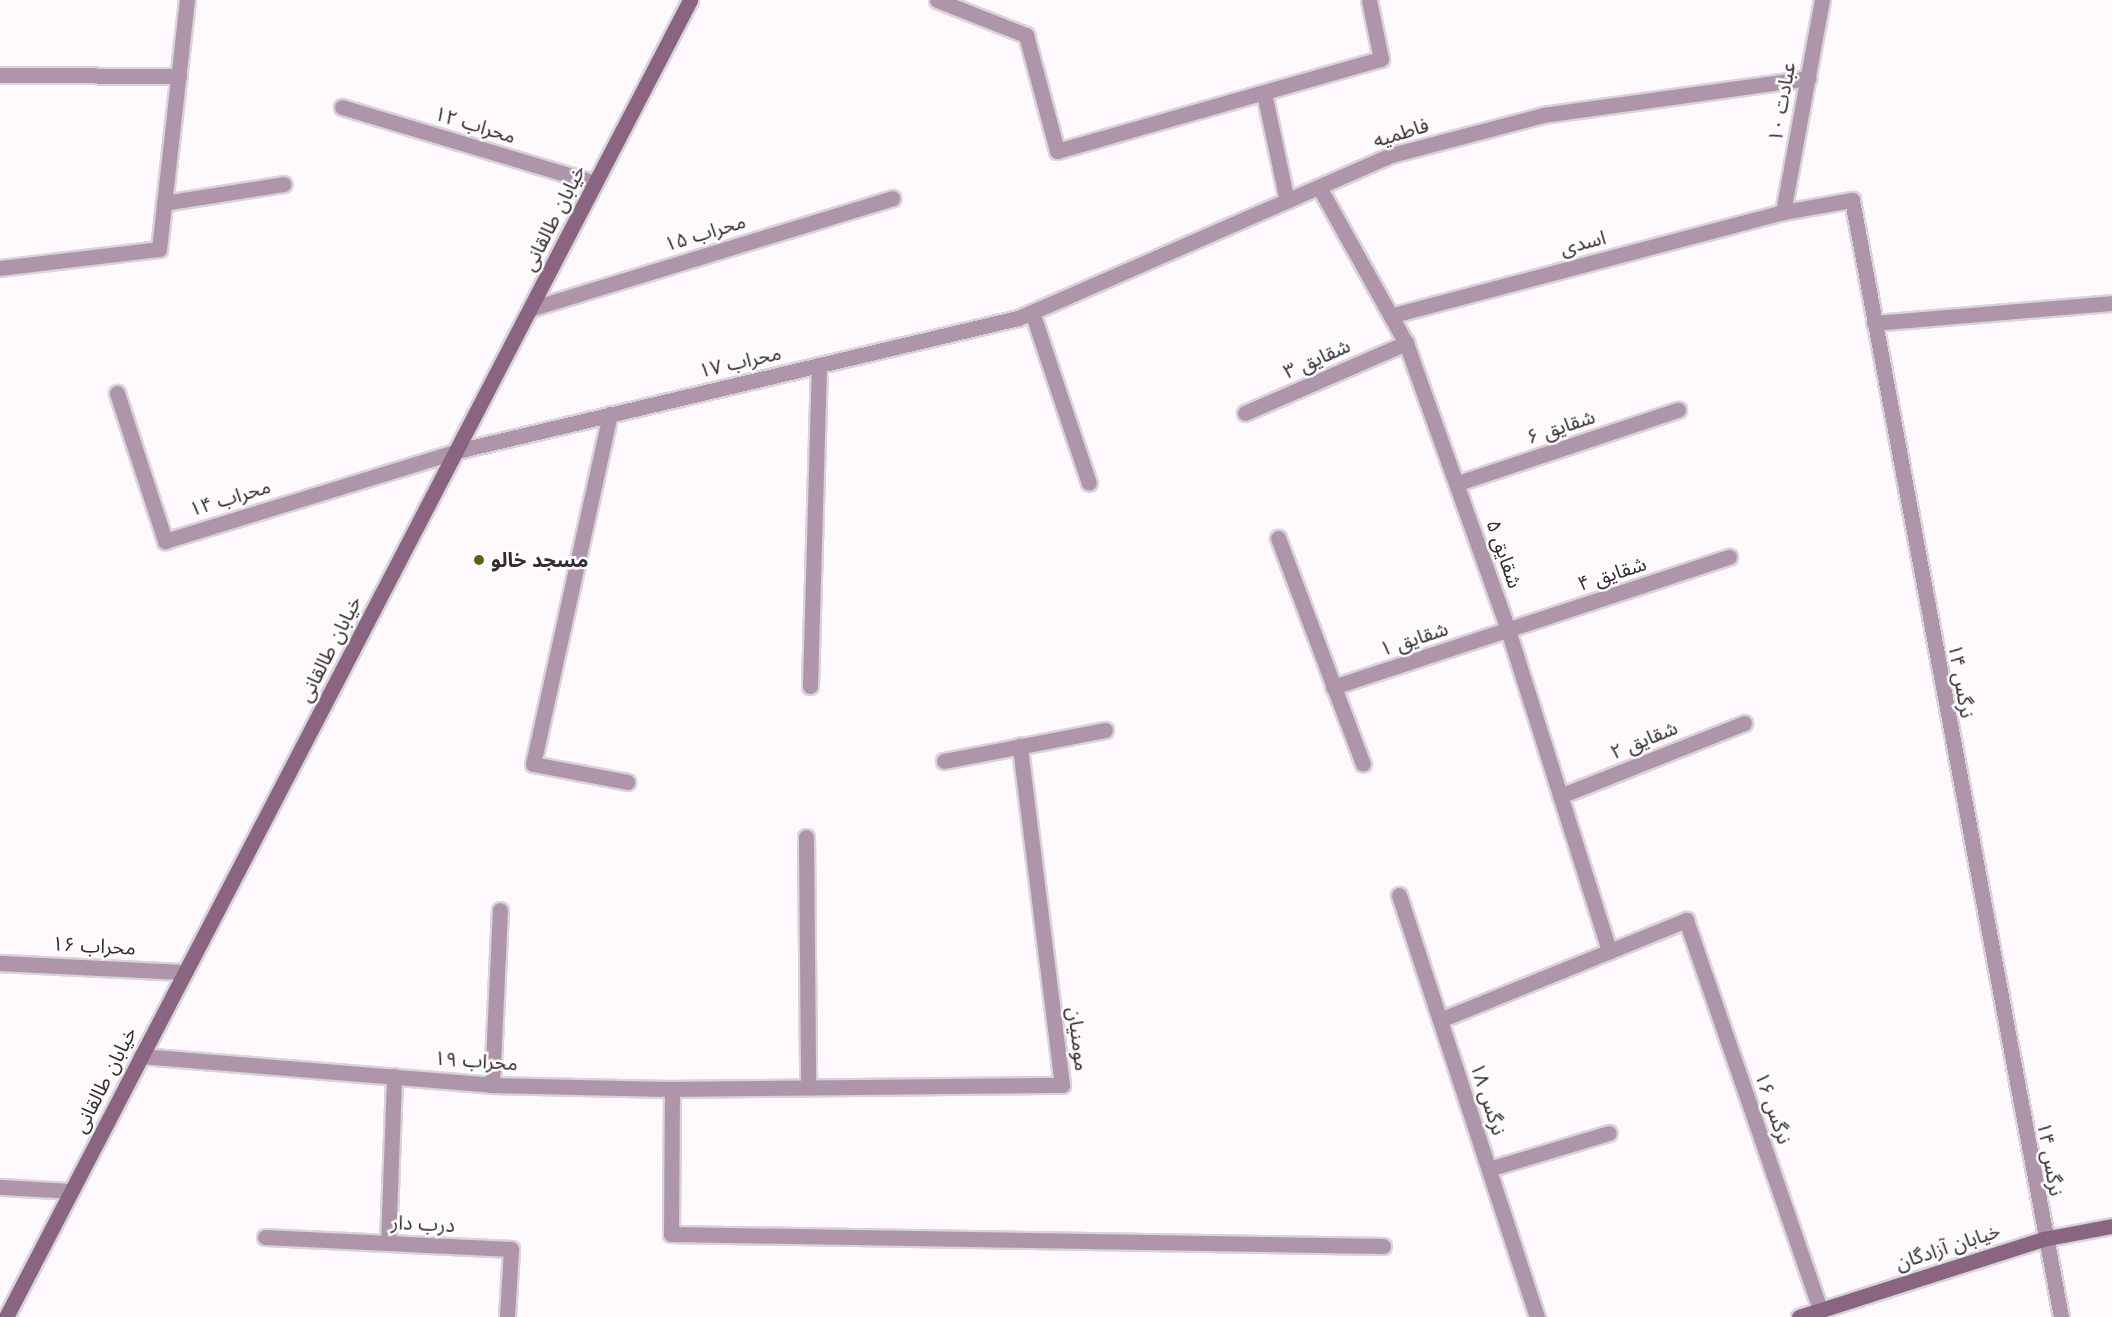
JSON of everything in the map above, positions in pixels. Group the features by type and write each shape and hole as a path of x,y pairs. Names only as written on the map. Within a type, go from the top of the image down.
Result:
{"main road":[{"name":"خیابان طالقانی","path":"6,1317 690,0"},
{"name":"خیابان آزادگان","path":"1799,1317 2043,1239 2112,1226"}],"street":[{"path":"0,268 159,249 187,0"},
{"path":"937,0 1026,35 1057,151 1381,59 1369,0"},
{"name":"عبادت ۱۰","path":"1783,212 1822,0"},
{"path":"0,75 179,76"},
{"name":"فاطمیه","path":"1032,312 1391,155 1543,115 1808,78"},
{"path":"1264,93 1287,201"},
{"name":"محراب ۱۲","path":"342,107 595,183"},
{"path":"164,203 284,184"},
{"name":"شقایق ۵","path":"1319,187 1393,315 1406,343 1458,483 1508,630 1609,951"},
{"name":"محراب ۱۵","path":"530,309 892,198"},
{"name":"نرگس ۱۴","path":"1783,212 1852,200 2043,1239 2061,1317"},
{"name":"اسدی","path":"1393,315 1783,212"},
{"path":"1874,323 2112,303"},
{"path":"1032,312 1089,483"},
{"name":"محراب ۱۷","path":"457,451 1032,312"},
{"name":"شقایق ۳","path":"1245,413 1406,343"},
{"path":"810,686 819,365"},
{"name":"محراب ۱۴","path":"117,393 165,541 457,451"},
{"name":"شقایق ۶","path":"1458,483 1678,410"},
{"path":"610,414 533,764 627,782"},
{"path":"1278,538 1363,764"},
{"name":"شقایق ۴","path":"1508,630 1729,557"},
{"name":"شقایق ۱","path":"1333,687 1508,630"},
{"name":"شقایق ۲","path":"1560,796 1744,723"},
{"path":"944,761 1105,730"},
{"name":"مومنیان","path":"808,1085 1062,1085 1020,746"},
{"path":"806,837 808,1085"},
{"name":"نرگس ۱۸","path":"1399,895 1537,1317"},
{"path":"492,1085 500,910"},
{"name":"نرگس ۱۶","path":"1609,951 1686,920 1820,1310"},
{"path":"1440,1020 1609,951"},
{"name":"محراب ۱۶","path":"0,963 185,972"},
{"name":"محراب ۱۹","path":"141,1056 492,1085 672,1089 808,1085"},
{"path":"388,1244 394,1076"},
{"path":"672,1089 671,1234 1383,1246"},
{"path":"1489,1169 1609,1133"},
{"path":"0,1187 71,1191"},
{"name":"درب دار","path":"265,1237 511,1249 507,1317"}],"place":[{"name":"مسجد خالو","path":"479,560"}]}
